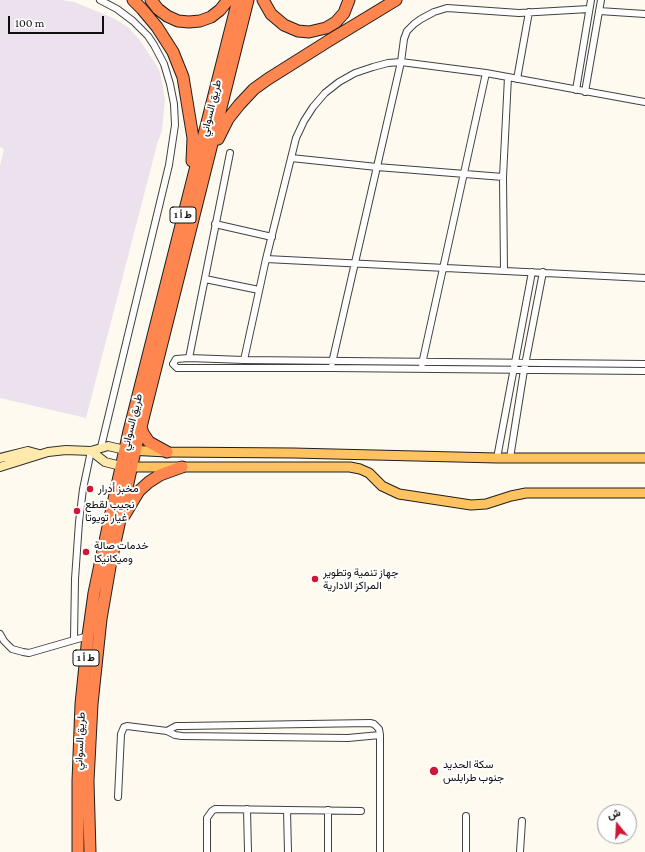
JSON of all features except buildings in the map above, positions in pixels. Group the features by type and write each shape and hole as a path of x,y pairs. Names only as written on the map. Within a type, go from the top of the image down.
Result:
{"highway":[{"path":"133,0 157,27 173,52 183,77 198,177"},
{"path":"152,0 158,9 167,16 189,22 200,21 211,17 220,10 228,0"},
{"name":"طريق السواني","path":"130,450 141,427 238,0"},
{"name":"طريق السواني","path":"90,852 88,781 92,704 91,657 88,636 101,558 126,467 198,177 248,0"},
{"path":"263,0 271,14 284,25 298,31 309,32 326,28 336,22 344,13 349,0"},
{"path":"198,177 228,119 254,89 396,0"},
{"path":"141,427 145,438 149,442 167,452"},
{"name":"طريق السواني","path":"77,849 81,704 118,527 126,467"},
{"path":"118,527 139,491 160,475 182,467"}],"main road":[{"path":"0,467 29,459 39,454 66,450 91,450 101,447 167,452 293,453 497,458 645,458"},
{"path":"91,450 96,456 105,462 126,467 355,467 369,473 382,486 399,494 471,505 486,504 530,492 645,493"},
{"path":"0,458 28,451 39,454"},
{"path":"291,466 293,453"}],"street":[{"path":"100,0 117,9 133,21 148,36 154,45 164,64 170,84 174,104 175,125 169,165 101,447"},
{"path":"576,90 591,0"},
{"path":"585,92 601,0"},
{"path":"331,368 401,62 404,39 408,31 414,24 434,12 447,8 457,7 499,12 589,9"},
{"path":"599,11 645,14"},
{"path":"517,79 529,12"},
{"path":"244,360 266,259 296,138 313,107 325,93 340,82 355,73 372,66 401,62 486,73 645,102"},
{"path":"421,369 486,73"},
{"path":"504,271 503,177 508,77"},
{"path":"189,358 230,153"},
{"path":"291,158 377,167 503,177"},
{"path":"215,224 272,237"},
{"path":"266,259 645,278"},
{"path":"497,458 532,272"},
{"path":"510,458 525,363 543,272"},
{"path":"205,278 259,290"},
{"path":"645,364 244,360 189,358 176,359 174,361 174,366 176,368 645,371"},
{"path":"74,639 75,579 79,529 83,489 91,450"},
{"path":"0,634 7,645 12,649 23,652 34,652 88,636"},
{"path":"167,731 176,726 370,723 377,726 380,735 380,852"},
{"path":"118,797 122,730 127,726 167,731 175,735 182,736 348,738 380,735"},
{"path":"207,852 207,818 215,809 361,811"},
{"path":"247,809 248,852"},
{"path":"287,810 288,852"},
{"path":"328,810 328,852"},
{"path":"466,816 466,852"},
{"path":"520,852 522,821"}],"shaded area":[{"path":"0,0 62,0 74,2 113,18 128,27 139,39 160,72 165,100 162,131 158,141 86,418 0,398 0,166 4,149 0,147"}],"place":[{"name":"مخبز أدرار","path":"90,489"},
{"name":"نجيب لقطع غيار تويوتا","path":"77,511"},
{"name":"خدمات صالة وميكانيكا","path":"86,552"},
{"name":"جهاز تنمية وتطوير المراكز الادارية","path":"315,579"},
{"name":"سكة الحديد جنوب طرابلس","path":"434,771"}]}
